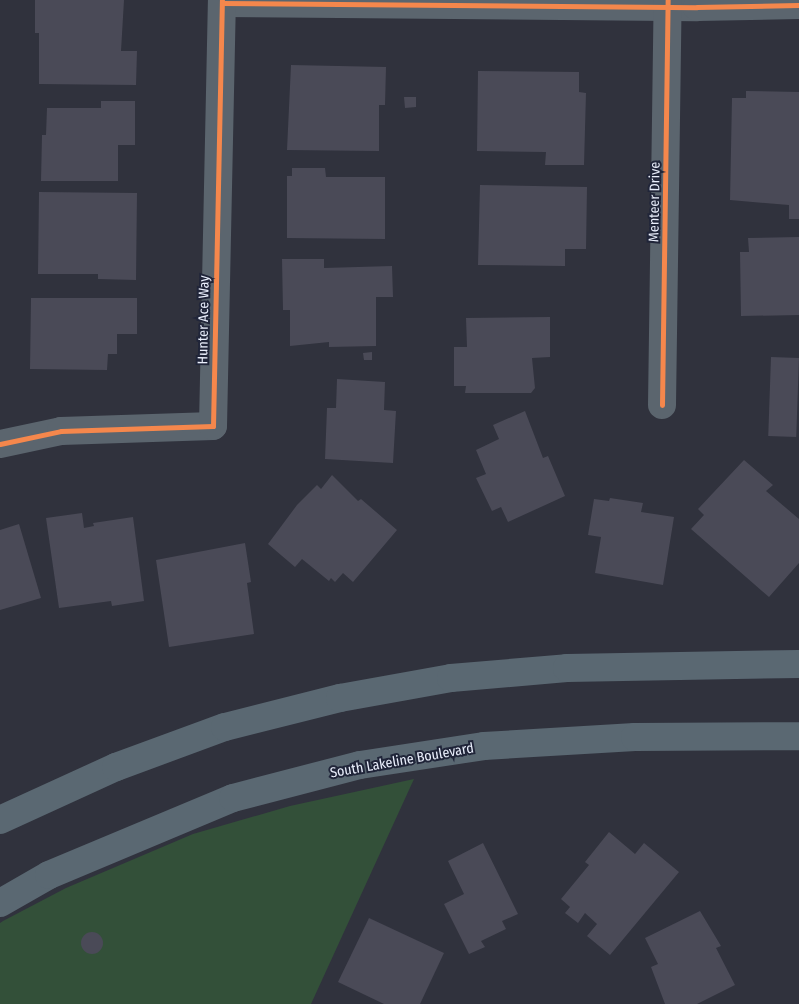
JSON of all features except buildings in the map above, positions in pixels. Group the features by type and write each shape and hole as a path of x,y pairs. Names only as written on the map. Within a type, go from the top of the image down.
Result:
{"main road":[{"path":"0,820 116,767 225,727 340,698 451,678 567,668 799,664"},
{"name":"South Lakeline Boulevard","path":"0,903 49,875 233,798 360,766 484,746 635,737 799,736"}],"street":[{"path":"222,2 799,5"},
{"name":"Hunter Ace Way","path":"0,444 61,430 213,426 222,2"},
{"name":"Menteer Drive","path":"662,405 668,3"}],"green space":[{"path":"414,779 311,1004 0,1004 0,923 3,921 66,888 193,834 290,806"}],"cycle path":[{"path":"0,444 61,431 213,426 222,0"},
{"path":"662,405 668,0"},
{"path":"222,3 697,7 799,5"}]}
